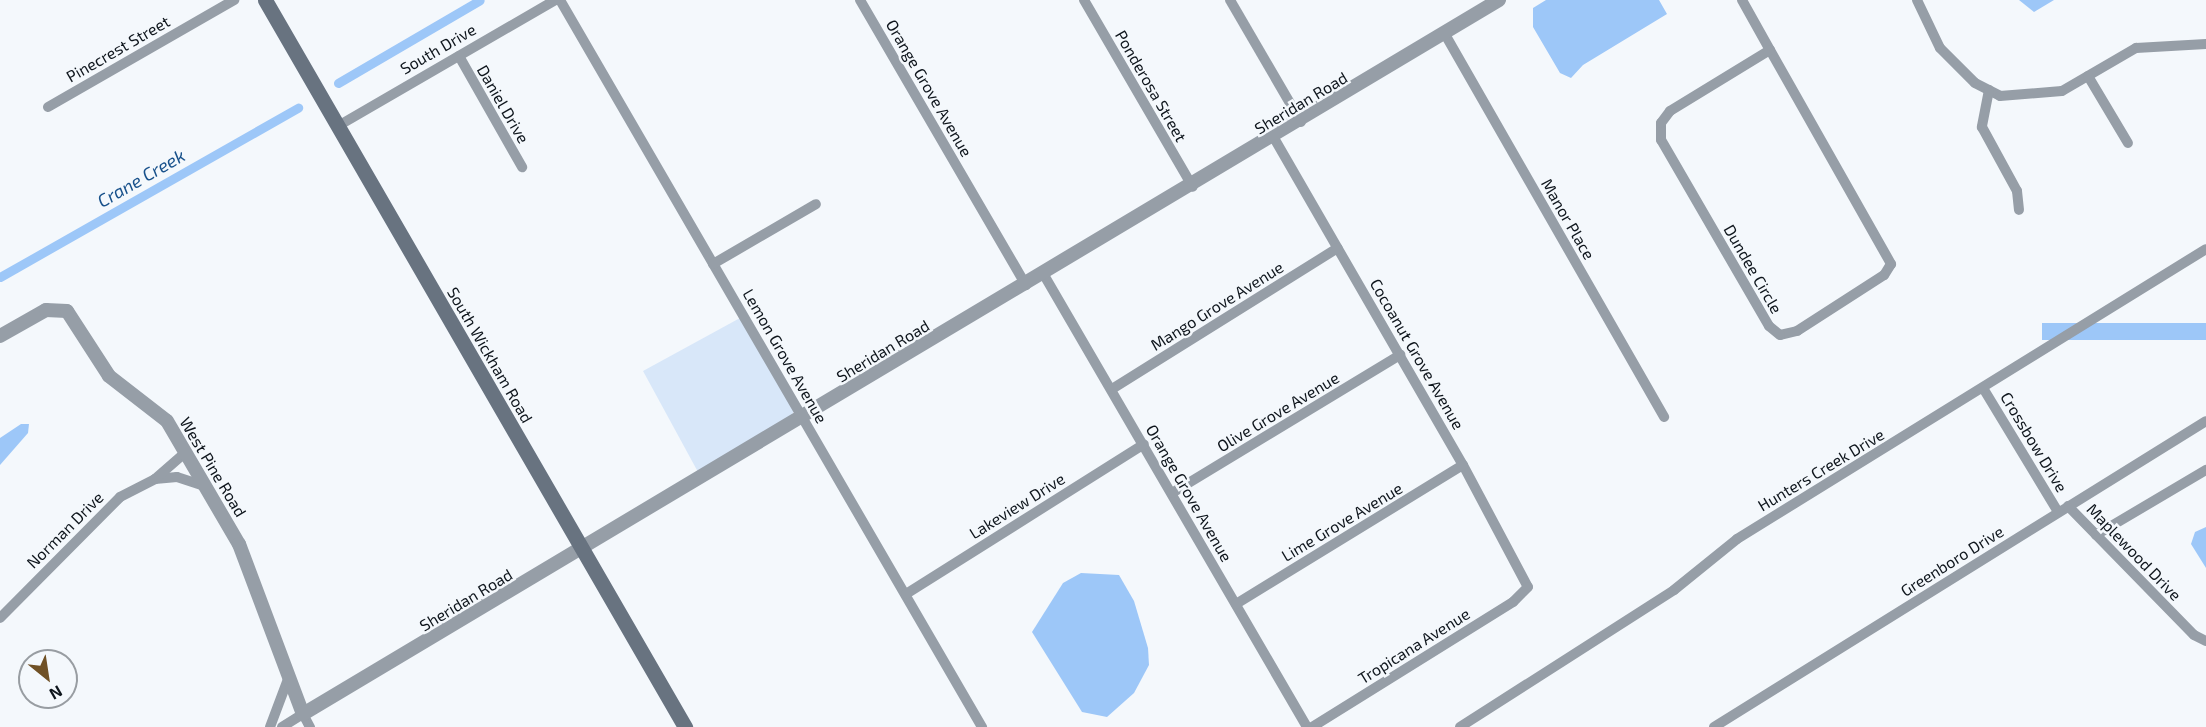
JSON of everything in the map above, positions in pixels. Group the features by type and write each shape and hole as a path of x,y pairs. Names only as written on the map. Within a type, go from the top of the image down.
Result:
{"main road":[{"name":"South Wickham Road","path":"265,0 684,727"}],"street":[{"name":"Pinecrest Street","path":"48,107 234,0"},
{"name":"South Drive","path":"338,126 555,0"},
{"name":"Lemon Grove Avenue","path":"560,0 982,727"},
{"name":"Orange Grove Avenue","path":"860,0 1026,285"},
{"name":"Ponderosa Street","path":"1084,0 1193,187"},
{"path":"1230,0 1301,122"},
{"name":"Sheridan Road","path":"282,727 1446,36 1482,4 1499,0"},
{"name":"Dundee Circle","path":"1742,0 1891,264 1884,275 1797,331 1780,335 1769,326 1660,140 1661,123 1670,111 1770,50"},
{"path":"1917,0 1941,48 1989,90 2000,96 2062,91 2136,48 2206,44"},
{"name":"Manor Place","path":"1446,36 1664,417"},
{"name":"Daniel Drive","path":"459,56 522,167"},
{"path":"2088,76 2128,143"},
{"path":"1989,90 1982,127 2017,191 2019,210"},
{"name":"Cocoanut Grove Avenue","path":"1274,138 1463,465 1528,587"},
{"path":"713,264 816,204"},
{"name":"Mango Grove Avenue","path":"1112,389 1338,248"},
{"name":"Hunters Creek Drive","path":"1460,727 1674,590 1737,539 2206,249"},
{"name":"Orange Grove Avenue","path":"1044,275 1307,727"},
{"name":"West Pine Road","path":"0,336 46,310 59,309 75,320 109,376 147,400 186,452 239,544 288,679 310,727"},
{"name":"Olive Grove Avenue","path":"1172,493 1400,355"},
{"name":"Crossbow Drive","path":"1983,388 2063,509"},
{"name":"Greenboro Drive","path":"1714,727 2206,421"},
{"name":"Lakeview Drive","path":"906,594 1144,444"},
{"name":"Norman Drive","path":"0,618 120,497 155,479 186,452"},
{"name":"Lime Grove Avenue","path":"1236,604 1463,465"},
{"path":"2096,535 2206,470"},
{"path":"155,479 177,477 207,487"},
{"name":"Maplewood Drive","path":"2063,509 2096,535 2194,635 2206,641"},
{"name":"Tropicana Avenue","path":"1312,727 1513,602 1528,587"},
{"path":"270,727 288,679"}],"shaded area":[{"path":"740,318 794,409 792,416 698,472 643,371"}],"water":[{"path":"1546,0 1659,0 1667,14 1583,65 1571,78 1560,73 1533,27 1533,8"},
{"path":"2019,0 2054,0 2034,12"},
{"path":"2042,323 2206,323 2206,340 2042,340"},
{"path":"21,424 29,424 28,433 0,465 0,438"},
{"path":"2206,527 2206,568 2191,544 2195,532"},
{"path":"1081,573 1119,575 1134,601 1148,648 1149,665 1134,693 1107,717 1082,712 1032,632 1063,583"}],"waterway":[{"name":"Crane Creek","path":"338,83 480,0"},
{"name":"Crane Creek","path":"0,277 298,108"}]}
